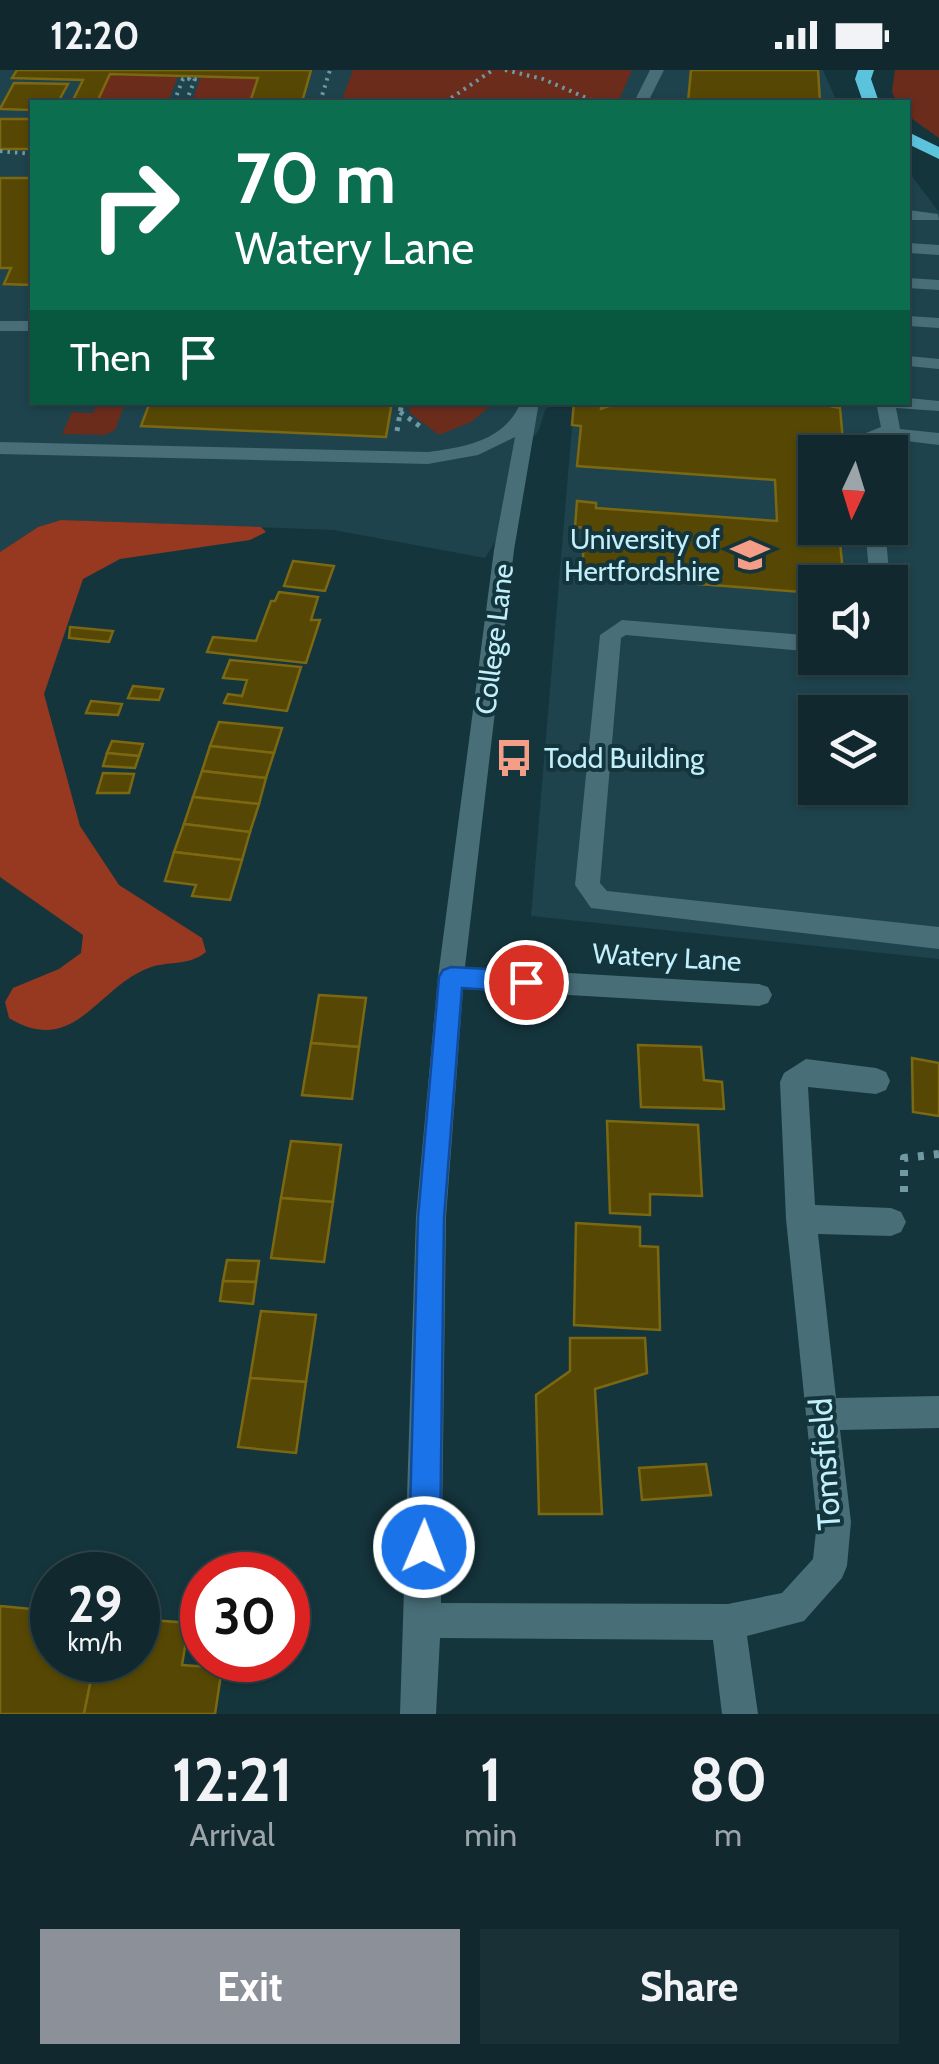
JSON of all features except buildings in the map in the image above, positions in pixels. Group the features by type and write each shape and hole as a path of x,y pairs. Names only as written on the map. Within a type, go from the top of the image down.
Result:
{"highway":[{"path":"866,70 863,79 869,100"},
{"path":"910,138 939,154"}],"street":[{"path":"642,100 657,70"},
{"path":"910,215 933,217"},
{"path":"910,248 939,250"},
{"path":"910,283 939,285"},
{"path":"910,321 939,323"},
{"path":"0,326 30,326"},
{"path":"910,361 939,364"},
{"path":"910,404 939,406"},
{"path":"0,448 428,458 481,449 501,440 517,428 530,405"},
{"name":"College Lane","path":"418,1714 431,1218 451,977 504,550 530,405"},
{"path":"887,405 892,433"},
{"path":"874,435 879,432 939,439"},
{"path":"798,643 622,627 611,635 587,885 600,901 939,938"},
{"name":"Watery Lane","path":"451,977 759,996"},
{"name":"Tomsfield","path":"423,1620 728,1622 792,1609 830,1566 834,1522 801,1220 794,1082 806,1071 876,1081"},
{"path":"801,1220 890,1222"},
{"path":"822,1414 939,1412"},
{"path":"728,1622 740,1714"}],"path":[{"path":"321,100 330,70"},
{"path":"447,100 493,70"},
{"path":"505,70 543,79 591,100"},
{"path":"175,100 183,79 195,79 187,100"},
{"path":"0,151 30,154"},
{"path":"890,1222 904,1204 904,1158 939,1154"}],"shaded area":[{"name":"University of Hertfordshire","path":"0,70 823,70 836,100 30,100 30,405 552,405 545,410 539,430 522,452 497,539 485,558 334,530 61,520 38,527 0,552"},
{"path":"353,70 632,70 619,100 342,100"},
{"path":"895,70 939,70 939,138 910,117 910,100 895,100 892,91"},
{"path":"110,74 178,76 169,100 98,100"},
{"path":"201,76 258,78 251,100 193,100"},
{"name":"University of Hertfordshire","path":"910,174 939,212 939,959 531,916 574,405 910,405"},
{"path":"96,405 124,405 115,430 105,435 62,434 72,412 93,413"},
{"path":"409,405 492,405 471,422 439,435 410,413"},
{"path":"61,520 261,527 266,532 250,540 120,559 83,579 44,694 80,826 119,885 202,938 206,952 192,960 146,969 83,1016 50,1030 31,1028 9,1018 5,1002 13,988 59,969 81,953 83,935 0,877 0,552 38,527"}],"place":[{"name":"University of Hertfordshire","path":"750,555"},
{"name":"Todd Building","path":"514,758"}],"route":[{"path":"424,1547 431,1218 451,977 526,982"}]}
